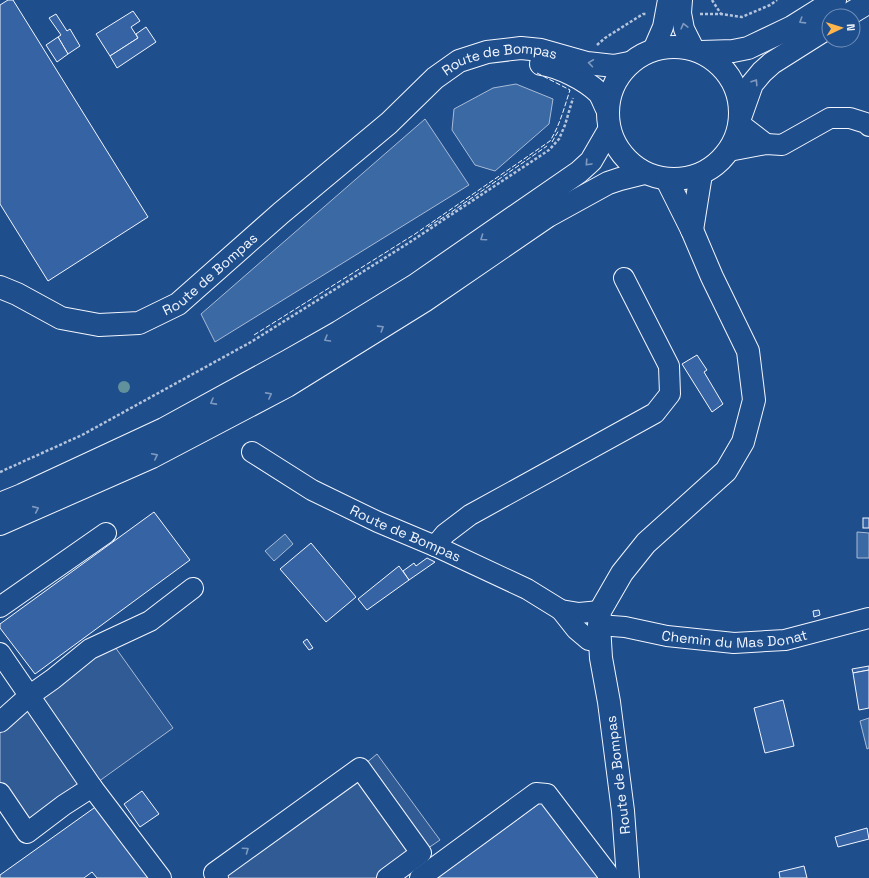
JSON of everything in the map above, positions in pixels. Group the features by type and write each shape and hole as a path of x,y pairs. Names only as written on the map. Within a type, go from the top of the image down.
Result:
{"main road":[{"path":"0,504 164,429 339,332 414,286 579,172 591,161 608,119 611,92 618,76 629,63 640,55 653,50 674,46 698,51 733,51 748,48 792,27 835,0"},
{"path":"859,8 869,2"},
{"path":"608,119 616,148 628,162 644,173 655,178 668,180 685,179 701,174 717,164 729,151 736,138 752,84 762,72 772,63 821,32"},
{"name":"Route de Bompas","path":"0,287 17,294 61,318 99,325 139,323 178,304 281,214 390,123 435,78 459,61 487,52 521,48 541,50 584,71 599,93 608,119"},
{"path":"698,51 718,63 731,79 739,98 740,121"},
{"name":"Route de Bompas","path":"584,71 629,63"},
{"path":"0,524 152,457 287,386 424,301 548,216 608,183 644,173"},
{"path":"692,230 701,174"},
{"path":"600,625 622,573 646,543 726,471 743,442 754,400 748,351 712,278 692,230 668,180"},
{"name":"Route de Bompas","path":"600,625 602,658 623,811 628,878"}],"street":[{"path":"674,7 684,29 698,51"},
{"path":"653,50 674,7"},
{"path":"729,151 766,144 782,145 830,118 850,118 866,123 869,126"},
{"path":"740,121 766,144"},
{"path":"435,546 445,534 470,515 655,413 670,394 669,366 624,278"},
{"name":"Route de Bompas","path":"252,452 312,490 378,522 435,546 527,589 561,610"},
{"path":"0,607 106,533"},
{"path":"0,722 29,696 90,649 150,621 193,588"},
{"path":"561,610 580,614 600,625 589,640 576,629 561,610"},
{"name":"Chemin du Mas Donat","path":"600,625 625,627 667,636 734,643 785,640 869,618"},
{"path":"0,653 92,787 161,878"},
{"path":"216,875 360,768 421,852 387,878"},
{"path":"0,793 27,833 64,805 92,787"},
{"path":"420,878 536,792 547,794 608,874 608,878"}],"path":[{"path":"712,0 721,14"},
{"path":"0,472 82,435 250,342 407,244 549,150 559,139 565,125 574,95 591,50 605,38 643,14 674,7 742,17 770,5 777,0"}],"shaded area":[{"path":"516,84 553,99 549,124 495,171 475,165 452,130 454,109 493,88"},
{"path":"425,119 469,185 215,342 201,314"},
{"path":"857,532 869,533 869,558 857,558"},
{"path":"285,534 293,544 274,561 265,551"},
{"path":"110,640 173,728 27,833 0,793 0,722"},
{"path":"869,718 869,748 867,749 860,721"},
{"path":"377,754 440,840 387,878 207,878 360,768"}],"building":[{"path":"8,0 13,0 148,217 48,281 0,204 0,5"},
{"path":"133,11 140,21 131,27 138,38 110,56 96,34"},
{"path":"56,14 67,31 70,29 80,46 68,54 58,37 61,35 49,18"},
{"path":"146,27 156,42 117,68 110,56 138,38 136,34"},
{"path":"58,37 68,54 57,62 46,45"},
{"path":"697,355 707,370 704,372 723,404 712,412 682,364"},
{"path":"154,512 190,560 35,674 0,628 0,624"},
{"path":"863,518 869,518 869,528 863,528"},
{"path":"311,543 356,597 326,622 280,569"},
{"path":"427,558 435,562 409,580 403,571 414,563 416,566"},
{"path":"399,566 409,580 367,610 358,599"},
{"path":"819,610 820,615 814,617 813,611"},
{"path":"307,639 313,648 309,650 303,642"},
{"path":"869,666 869,670 853,673 852,669"},
{"path":"869,670 869,708 859,710 853,673"},
{"path":"783,700 794,746 765,753 754,708"},
{"path":"142,791 159,814 140,827 124,804"},
{"path":"544,800 600,878 437,878"},
{"path":"101,803 154,878 97,878 92,872 84,878 0,878 0,875"},
{"path":"867,828 869,839 838,847 835,837"},
{"path":"804,866 807,878 780,878 779,872"}],"fence":[{"path":"254,335 415,234 550,141 559,123 570,90 537,73"},
{"path":"552,142 559,130"},
{"path":"428,227 547,146"}]}
